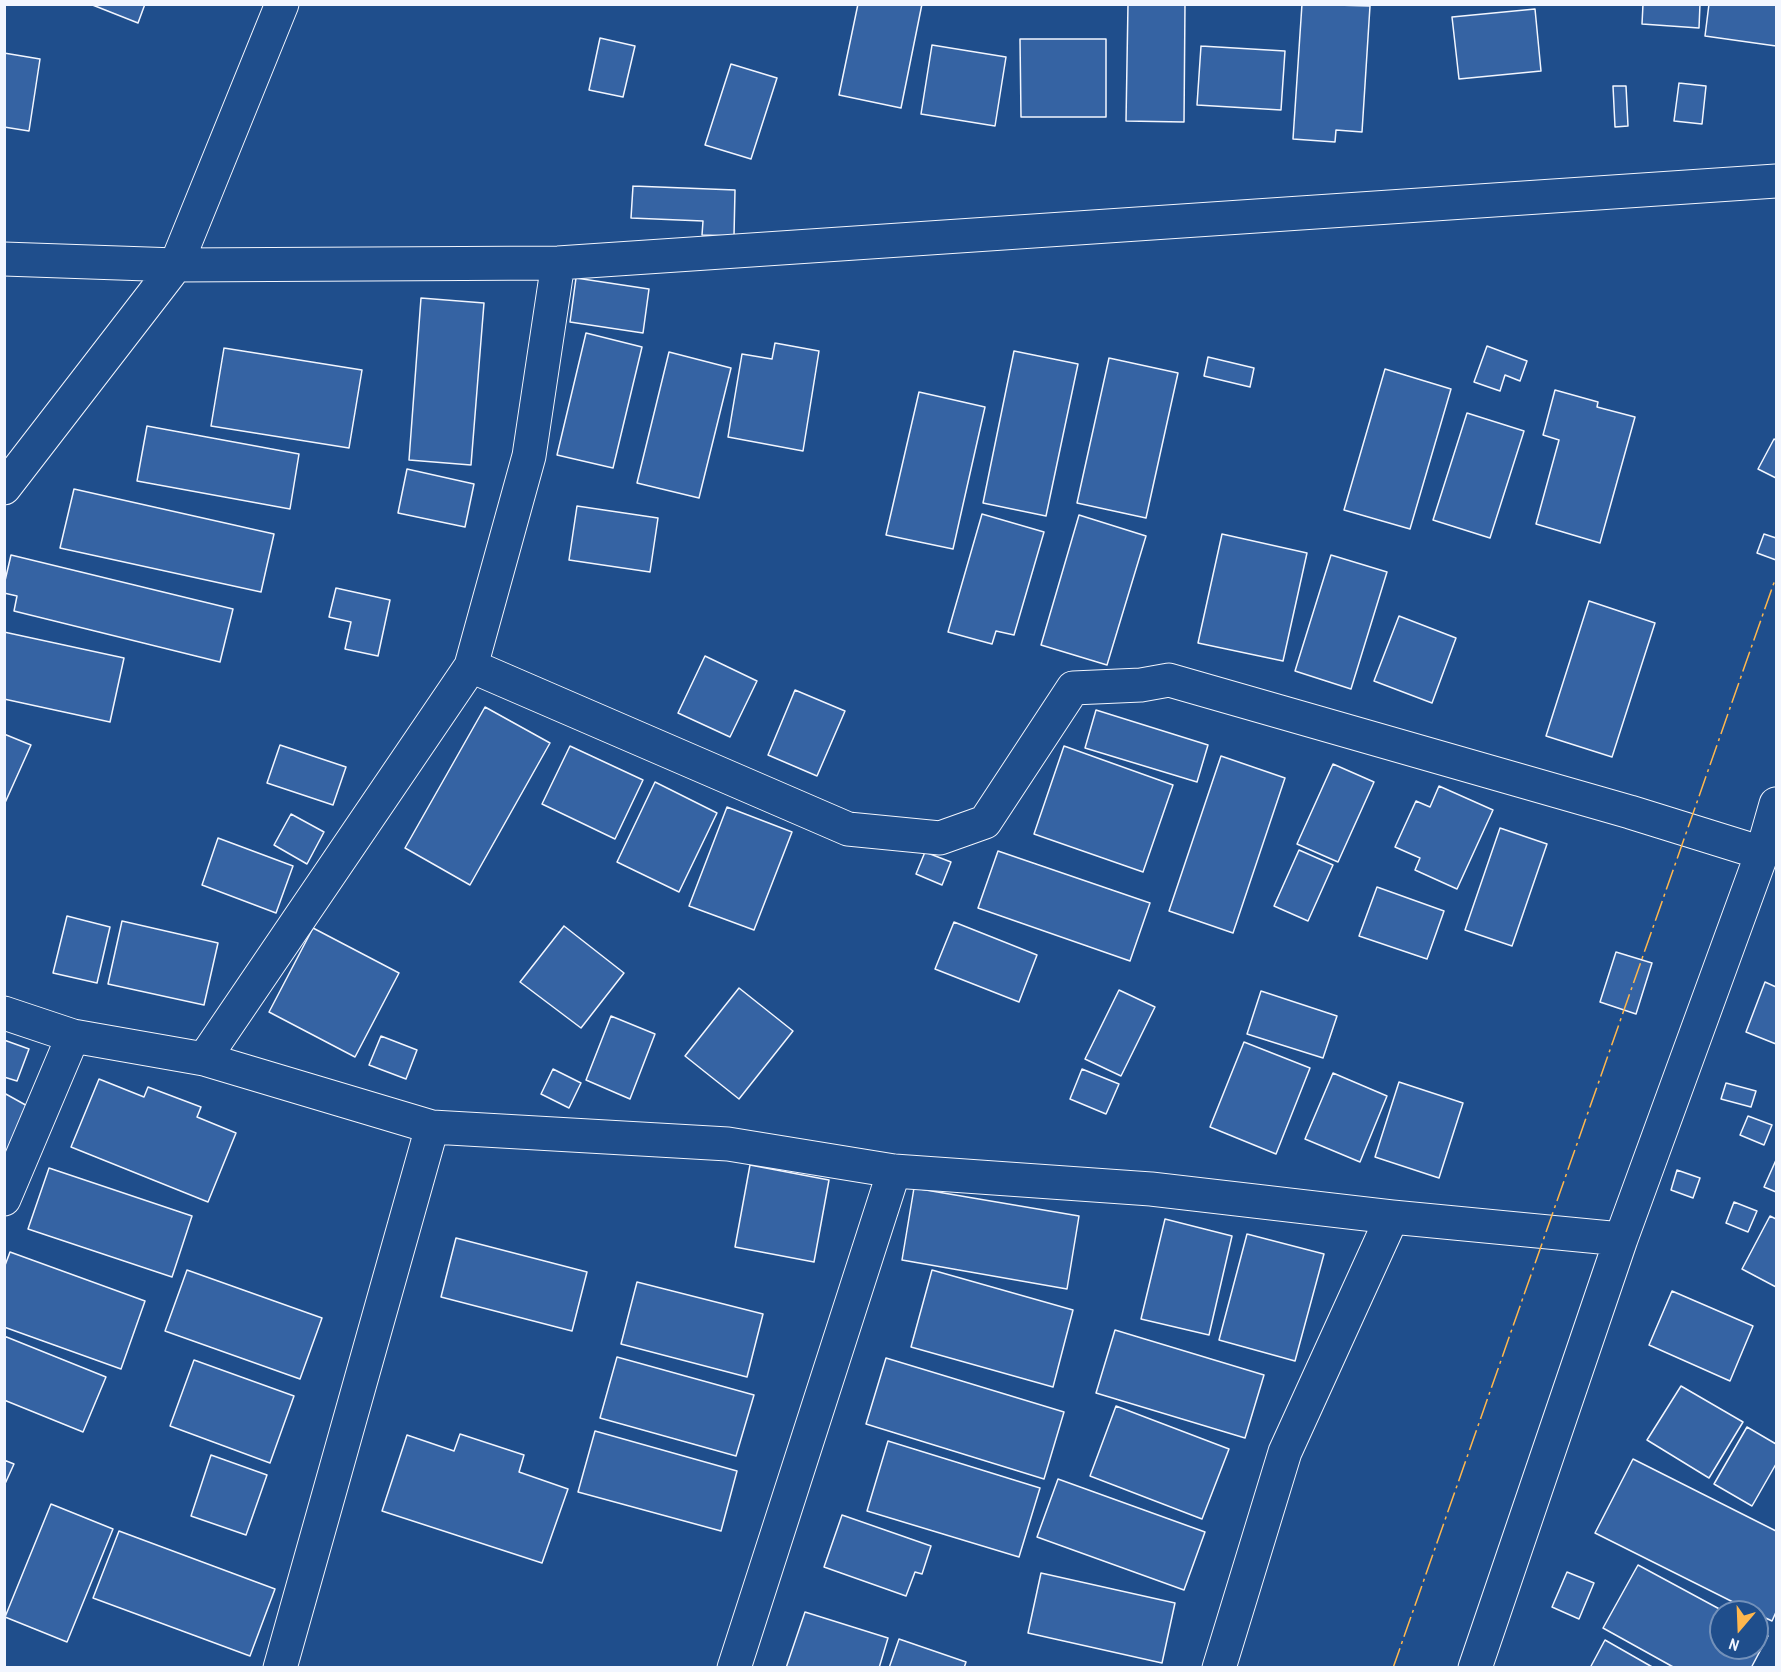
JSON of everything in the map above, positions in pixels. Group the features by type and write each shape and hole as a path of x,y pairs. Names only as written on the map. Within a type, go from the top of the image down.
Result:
{"street":[{"path":"4,488 176,265 282,4"},
{"path":"4,259 176,265 558,263 1776,182"},
{"path":"204,1059 471,666 529,456 558,263"},
{"path":"471,666 848,829 940,838 985,822 1073,688 1141,685 1169,680 1630,812 1762,853"},
{"path":"1475,1668 1621,1239 1762,853 1776,804"},
{"path":"4,1013 73,1036 204,1059 432,1127 728,1144 894,1172 1151,1189 1392,1217 1621,1239"},
{"path":"4,1199 73,1036"},
{"path":"280,1668 432,1127"},
{"path":"734,1668 894,1172"},
{"path":"1219,1668 1285,1452 1392,1217"}],"building":[{"path":"90,4 145,4 138,23"},
{"path":"858,4 922,4 901,108 839,95"},
{"path":"1128,4 1185,4 1184,122 1126,121"},
{"path":"1302,4 1370,6 1362,132 1336,130 1335,142 1293,139"},
{"path":"1643,4 1700,4 1699,28 1642,24"},
{"path":"1709,4 1776,4 1776,46 1705,36"},
{"path":"1535,9 1541,71 1459,79 1452,17"},
{"path":"600,38 635,46 623,97 589,90"},
{"path":"1020,39 1106,39 1106,117 1021,117"},
{"path":"932,45 1006,57 995,126 921,114"},
{"path":"1201,46 1285,51 1281,110 1197,105"},
{"path":"4,53 40,59 29,131 4,127"},
{"path":"731,64 777,78 751,159 705,145"},
{"path":"1679,83 1706,86 1702,124 1674,121"},
{"path":"1613,86 1626,86 1628,126 1615,127"},
{"path":"633,186 735,190 734,236 702,235 703,221 631,218"},
{"path":"576,278 649,289 643,333 570,322"},
{"path":"421,298 484,303 471,465 409,460"},
{"path":"586,333 642,347 613,468 557,455"},
{"path":"775,343 819,351 803,451 728,437 742,354 772,359"},
{"path":"1487,346 1527,361 1520,381 1505,375 1500,391 1474,382"},
{"path":"224,348 362,370 349,448 211,426"},
{"path":"1014,351 1078,364 1046,516 983,503"},
{"path":"669,352 731,368 699,498 637,483"},
{"path":"1208,357 1254,368 1250,387 1204,376"},
{"path":"1109,358 1178,373 1146,518 1077,503"},
{"path":"1385,369 1451,389 1410,529 1344,510"},
{"path":"1555,390 1598,402 1597,407 1635,417 1600,543 1536,524 1559,440 1543,435"},
{"path":"919,392 985,407 953,549 886,535"},
{"path":"1467,413 1524,431 1490,538 1433,520"},
{"path":"147,426 299,454 290,509 137,481"},
{"path":"1774,439 1776,440 1776,478 1758,469"},
{"path":"407,469 474,484 465,527 398,513"},
{"path":"74,489 274,534 261,592 60,548"},
{"path":"577,506 658,518 650,572 569,560"},
{"path":"982,514 1044,532 1014,635 996,631 992,644 948,632"},
{"path":"1079,515 1146,536 1107,665 1041,645"},
{"path":"1222,534 1307,553 1283,661 1198,643"},
{"path":"1764,534 1776,538 1776,560 1757,553"},
{"path":"11,555 233,609 220,662 14,611 17,596 4,593"},
{"path":"1331,555 1387,572 1351,689 1295,671"},
{"path":"336,588 390,600 378,656 345,649 351,622 329,617"},
{"path":"1589,601 1655,623 1612,757 1546,736"},
{"path":"1399,616 1456,638 1432,703 1374,681"},
{"path":"4,632 124,658 110,722 4,699"},
{"path":"705,656 757,681 730,737 678,713"},
{"path":"795,690 845,711 817,776 768,755"},
{"path":"485,707 550,743 470,885 405,848"},
{"path":"1096,710 1208,745 1197,782 1085,748"},
{"path":"4,734 31,745 4,805"},
{"path":"280,745 346,767 333,805 267,783"},
{"path":"570,746 643,780 615,839 542,804"},
{"path":"1064,746 1173,785 1143,872 1034,834"},
{"path":"1221,756 1285,778 1233,933 1169,911"},
{"path":"1333,764 1374,782 1338,862 1297,844"},
{"path":"655,782 717,813 679,892 617,862"},
{"path":"1439,786 1493,810 1457,889 1415,870 1420,858 1395,847 1416,801 1430,807"},
{"path":"727,807 792,832 754,930 689,906"},
{"path":"291,814 324,832 307,864 274,845"},
{"path":"1500,828 1547,844 1512,946 1465,930"},
{"path":"218,838 293,866 276,913 202,885"},
{"path":"1299,850 1333,865 1308,921 1274,906"},
{"path":"998,851 1150,903 1130,961 978,908"},
{"path":"925,852 951,862 942,885 916,874"},
{"path":"1377,887 1444,911 1427,959 1359,936"},
{"path":"67,916 110,927 97,983 53,973"},
{"path":"122,921 218,943 204,1005 108,984"},
{"path":"954,922 1037,955 1019,1002 935,969"},
{"path":"564,926 624,973 581,1028 520,982"},
{"path":"313,928 399,973 355,1057 269,1012"},
{"path":"1616,952 1652,963 1636,1014 1600,1002"},
{"path":"1765,982 1776,987 1776,1044 1746,1032"},
{"path":"739,988 793,1031 739,1099 685,1056"},
{"path":"1119,990 1155,1007 1121,1076 1085,1059"},
{"path":"1261,991 1337,1016 1323,1058 1247,1034"},
{"path":"611,1016 655,1034 630,1099 586,1080"},
{"path":"381,1036 417,1050 406,1079 369,1065"},
{"path":"4,1040 29,1049 17,1081 4,1077"},
{"path":"1244,1042 1310,1068 1276,1154 1210,1127"},
{"path":"553,1069 581,1083 569,1108 541,1094"},
{"path":"1082,1069 1119,1084 1106,1114 1070,1099"},
{"path":"1333,1073 1387,1096 1360,1162 1305,1139"},
{"path":"99,1079 144,1097 148,1087 201,1107 197,1117 236,1133 208,1202 71,1147"},
{"path":"1399,1082 1463,1103 1439,1178 1375,1157"},
{"path":"1726,1083 1756,1091 1751,1107 1721,1099"},
{"path":"4,1093 31,1108 4,1155"},
{"path":"1748,1116 1772,1125 1764,1145 1740,1135"},
{"path":"1776,1160 1776,1192 1764,1187"},
{"path":"750,1165 829,1180 814,1262 735,1247"},
{"path":"49,1168 192,1216 172,1277 28,1229"},
{"path":"1677,1170 1700,1178 1693,1198 1671,1190"},
{"path":"914,1188 1079,1216 1067,1289 902,1260"},
{"path":"1734,1202 1757,1211 1748,1232 1726,1223"},
{"path":"1770,1216 1776,1219 1776,1287 1742,1269"},
{"path":"1165,1219 1232,1236 1209,1335 1141,1319"},
{"path":"1247,1234 1324,1254 1295,1361 1219,1340"},
{"path":"456,1238 587,1272 572,1331 441,1297"},
{"path":"10,1252 145,1301 121,1369 4,1327 4,1268"},
{"path":"187,1270 322,1318 300,1379 165,1331"},
{"path":"932,1270 1073,1310 1053,1387 911,1347"},
{"path":"637,1282 763,1314 747,1377 621,1344"},
{"path":"1672,1291 1753,1326 1730,1381 1649,1345"},
{"path":"1115,1330 1264,1375 1245,1438 1096,1393"},
{"path":"4,1336 106,1377 83,1432 4,1400"},
{"path":"617,1357 754,1395 736,1456 600,1418"},
{"path":"886,1358 1064,1412 1044,1479 866,1424"},
{"path":"194,1360 294,1396 270,1463 170,1426"},
{"path":"1681,1386 1743,1422 1709,1478 1647,1440"},
{"path":"1116,1406 1229,1449 1202,1519 1090,1476"},
{"path":"1747,1427 1776,1444 1776,1464 1752,1506 1714,1484"},
{"path":"595,1431 737,1471 721,1531 578,1492"},
{"path":"460,1434 524,1455 519,1472 568,1489 542,1563 382,1511 407,1435 454,1451"},
{"path":"888,1441 1040,1488 1019,1557 867,1511"},
{"path":"211,1455 267,1475 246,1535 191,1516"},
{"path":"1633,1459 1776,1531 1776,1612 1772,1621 1769,1620 1769,1600 1729,1600 1595,1533"},
{"path":"4,1460 14,1464 4,1486"},
{"path":"1058,1479 1205,1532 1184,1590 1037,1537"},
{"path":"51,1504 113,1529 67,1642 5,1617"},
{"path":"842,1515 931,1546 922,1574 915,1572 906,1596 824,1567"},
{"path":"119,1531 275,1589 250,1656 93,1598"},
{"path":"1638,1565 1709,1603 1709,1660 1755,1660 1751,1668 1675,1668 1603,1628"},
{"path":"1567,1572 1594,1583 1579,1619 1552,1607"},
{"path":"1041,1573 1175,1603 1162,1663 1028,1633"},
{"path":"805,1612 888,1638 879,1668 786,1668"},
{"path":"899,1639 966,1662 964,1668 889,1668"},
{"path":"1605,1640 1654,1668 1590,1668"}],"power":[{"path":"1393,1668 1776,577"}]}
